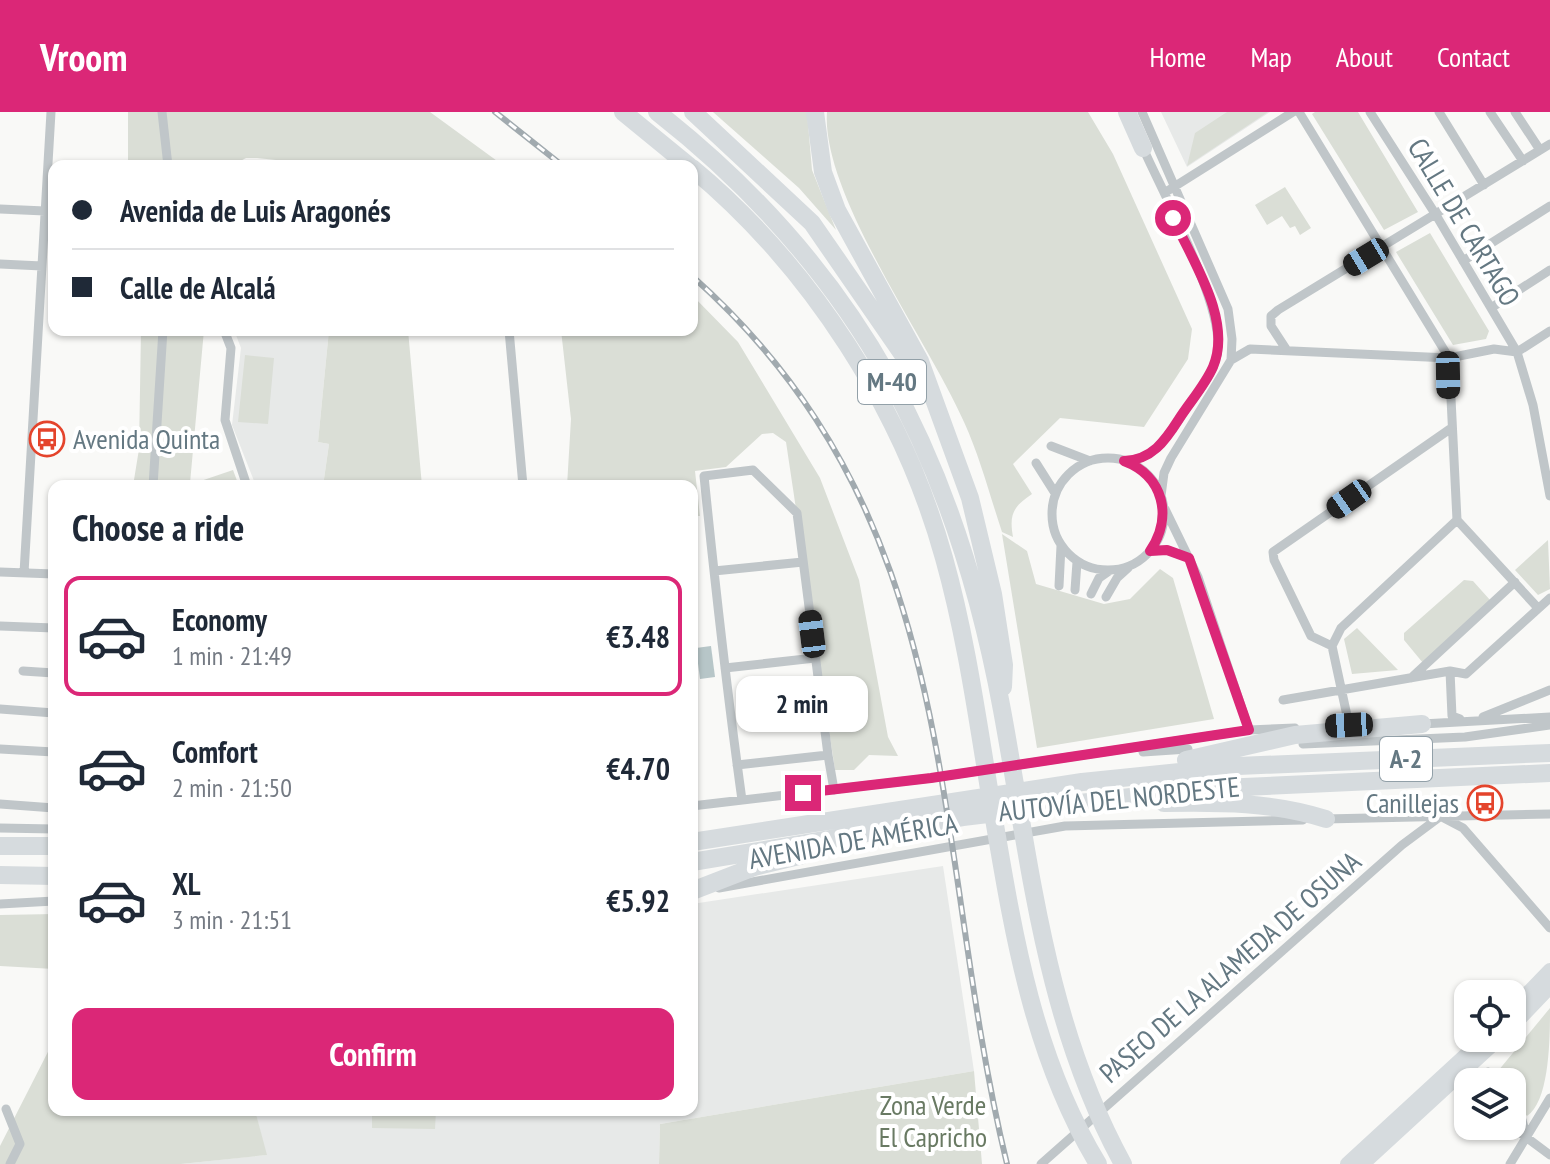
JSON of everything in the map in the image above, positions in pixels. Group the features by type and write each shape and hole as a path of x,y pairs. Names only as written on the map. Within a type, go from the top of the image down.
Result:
{"highway":[{"name":"M-40","path":"623,112 682,160"},
{"name":"M-40","path":"657,112 756,202 811,262 870,344 904,401 951,509 1004,718 1042,944 1075,1063 1101,1124 1123,1164"},
{"path":"693,112 812,223 853,278 933,401"},
{"path":"815,112 823,172 837,210 920,361 970,498 983,548 1004,665 1004,718"},
{"path":"1127,112 1143,148"},
{"name":"M-40","path":"698,174 774,251 817,303 852,353 886,411 919,483 944,558 980,730 1017,947 1036,1024 1065,1103 1098,1164"},
{"path":"1082,782 1295,735 1422,724"},
{"name":"AUTOVÍA DEL NORDESTE","path":"698,841 1082,782 1238,766 1550,753"},
{"name":"AUTOVÍA DEL NORDESTE","path":"698,861 1007,811 1143,795 1270,783 1550,773"},
{"path":"1143,795 1162,803 1253,804 1293,809 1326,819"},
{"path":"698,890 754,867 810,853 854,836"},
{"path":"0,846 48,846"},
{"path":"0,855 48,856"},
{"path":"0,875 48,876"},
{"path":"1075,1063 1133,1164"}],"main road":[{"path":"1526,995 1550,970"},
{"path":"1526,1012 1550,987"},
{"path":"1347,1164 1469,1052"},
{"path":"1363,1164 1485,1052"}],"street":[{"path":"48,160 51,112"},
{"path":"162,112 167,160"},
{"path":"1051,446 1090,461 1139,460 1168,437 1212,369 1217,354 1216,319 1143,148 1119,112"},
{"path":"1142,112 1172,189 1228,309 1231,360"},
{"path":"1167,203 1172,189 1296,112 1383,247 1449,358 1450,429 1457,520 1538,608"},
{"name":"CALLE DE CARTAGO","path":"1370,112 1436,215 1517,352 1546,436 1550,496"},
{"path":"1439,112 1484,185"},
{"path":"1490,112 1523,161"},
{"path":"1515,112 1540,150"},
{"path":"1286,349 1271,326 1271,316 1550,144"},
{"path":"48,162 45,211 48,228"},
{"path":"1159,184 1172,189"},
{"path":"1463,261 1550,206"},
{"path":"0,209 45,211"},
{"path":"24,573 42,266 48,239"},
{"path":"0,264 42,266"},
{"path":"1491,308 1550,270"},
{"path":"1106,597 1117,578 1150,551 1162,529 1164,473 1231,360 1250,349 1449,358 1494,349 1517,352 1550,331"},
{"path":"153,480 163,336"},
{"path":"226,336 231,348 225,420 245,480"},
{"path":"510,336 522,480"},
{"path":"1332,646 1311,636 1273,552 1450,429"},
{"path":"1059,586 1061,546 1051,520 1055,493 1069,473 1090,461"},
{"path":"1124,461 1147,474 1189,558 1249,730"},
{"path":"1036,463 1055,493"},
{"path":"742,800 704,476 753,470 797,513 834,790"},
{"path":"1349,725 1332,646 1341,628 1457,520"},
{"path":"1061,546 1077,562 1109,571"},
{"path":"1150,551 1167,550 1189,558"},
{"path":"714,571 803,562"},
{"path":"1075,590 1077,562"},
{"path":"1091,594 1099,578 1109,571 1132,565"},
{"path":"0,572 48,574"},
{"path":"1411,678 1515,582"},
{"path":"1283,700 1450,671 1466,674 1550,598"},
{"path":"0,626 48,628"},
{"path":"725,668 815,658"},
{"path":"23,671 48,673"},
{"path":"1450,671 1452,716 1472,720 1550,690"},
{"path":"0,709 48,713"},
{"path":"698,805 1040,762 1249,730 1550,717"},
{"path":"1303,744 1473,736 1550,725"},
{"path":"0,749 48,752"},
{"path":"1040,762 1188,749"},
{"path":"737,765 828,755"},
{"path":"0,804 48,808"},
{"name":"AVENIDA DE AMÉRICA","path":"698,891 1065,826 1550,814"},
{"path":"1441,816 1463,828 1550,928"},
{"name":"PASEO DE LA ALAMEDA DE OSUNA","path":"1041,1164 1359,882 1441,816"},
{"path":"0,828 48,829"},
{"path":"0,898 48,901"},
{"path":"0,904 48,901"},
{"path":"0,1097 3,1111 20,1144 10,1164"},
{"path":"1510,1164 1550,1098"},
{"path":"1526,1135 1550,1155"}],"shaded area":[{"path":"1161,112 1270,112 1187,167"},
{"path":"236,336 328,336 318,442 329,444 324,480 254,480 232,425 241,348"},
{"path":"711,646 715,677 700,679 698,648"},
{"path":"943,866 974,1071 660,1124 659,1164 181,1164 266,1155 256,1116 698,1116 698,903"}],"green space":[{"path":"128,112 430,112 496,160 246,158 128,160"},
{"path":"713,112 807,112 812,170 836,230 799,188"},
{"path":"827,112 1088,112 1113,154 1192,329 1188,359 1144,427 1060,418 1013,464 1032,494 1014,512 1013,537 1002,532 980,463 948,389 858,225 830,146"},
{"path":"1227,112 1268,112 1187,166 1195,133"},
{"path":"1358,112 1418,212 1384,230 1312,114"},
{"path":"1285,187 1311,228 1300,235 1295,226 1290,228 1282,216 1267,225 1255,205"},
{"path":"1430,233 1489,331 1486,339 1453,345 1396,252"},
{"path":"698,301 738,342 820,478 859,580 888,737 898,756 869,755 854,770 835,770 786,442 773,433 762,434 726,467 695,471 696,480 567,480 571,419 562,336 698,336"},
{"path":"141,336 203,336 190,480 134,480 139,449"},
{"path":"328,336 409,336 421,480 324,480 329,444 318,442"},
{"path":"245,355 274,358 268,424 238,422"},
{"path":"233,470 237,480 204,480"},
{"path":"1002,534 1027,551 1036,584 1104,604 1130,599 1160,569 1173,578 1214,719 1037,748"},
{"path":"1548,540 1550,589 1538,595 1515,570"},
{"path":"1464,580 1473,581 1490,600 1423,663 1404,640 1404,633"},
{"path":"1357,628 1398,670 1352,674 1344,639"},
{"path":"48,914 48,969 0,966 0,915"},
{"path":"1550,1008 1549,1051 1544,1083 1535,1108 1527,1116 1526,1068 1500,1068 1514,1052 1526,1052 1526,1037"},
{"path":"48,1052 48,1116 257,1116 267,1155 181,1164 0,1164 0,1146"},
{"name":"Zona Verde El Capricho","path":"974,1071 982,1164 659,1164 660,1124"},
{"path":"372,1116 436,1116 435,1129 372,1128"}],"railway":[{"path":"495,112 555,160"},
{"path":"698,282 782,372 847,473 893,579 924,690 946,804 982,1042 1007,1164"}],"place":[{"name":"Avenida Quinta","path":"47,439"},
{"name":"Canillejas","path":"1485,803"}],"route":[{"path":"803,793 931,778 1249,730 1189,558 1167,550 1150,551 1162,529 1161,496 1153,481 1140,468 1124,461 1139,460 1168,437 1212,369 1217,354 1216,319 1173,218"}]}
